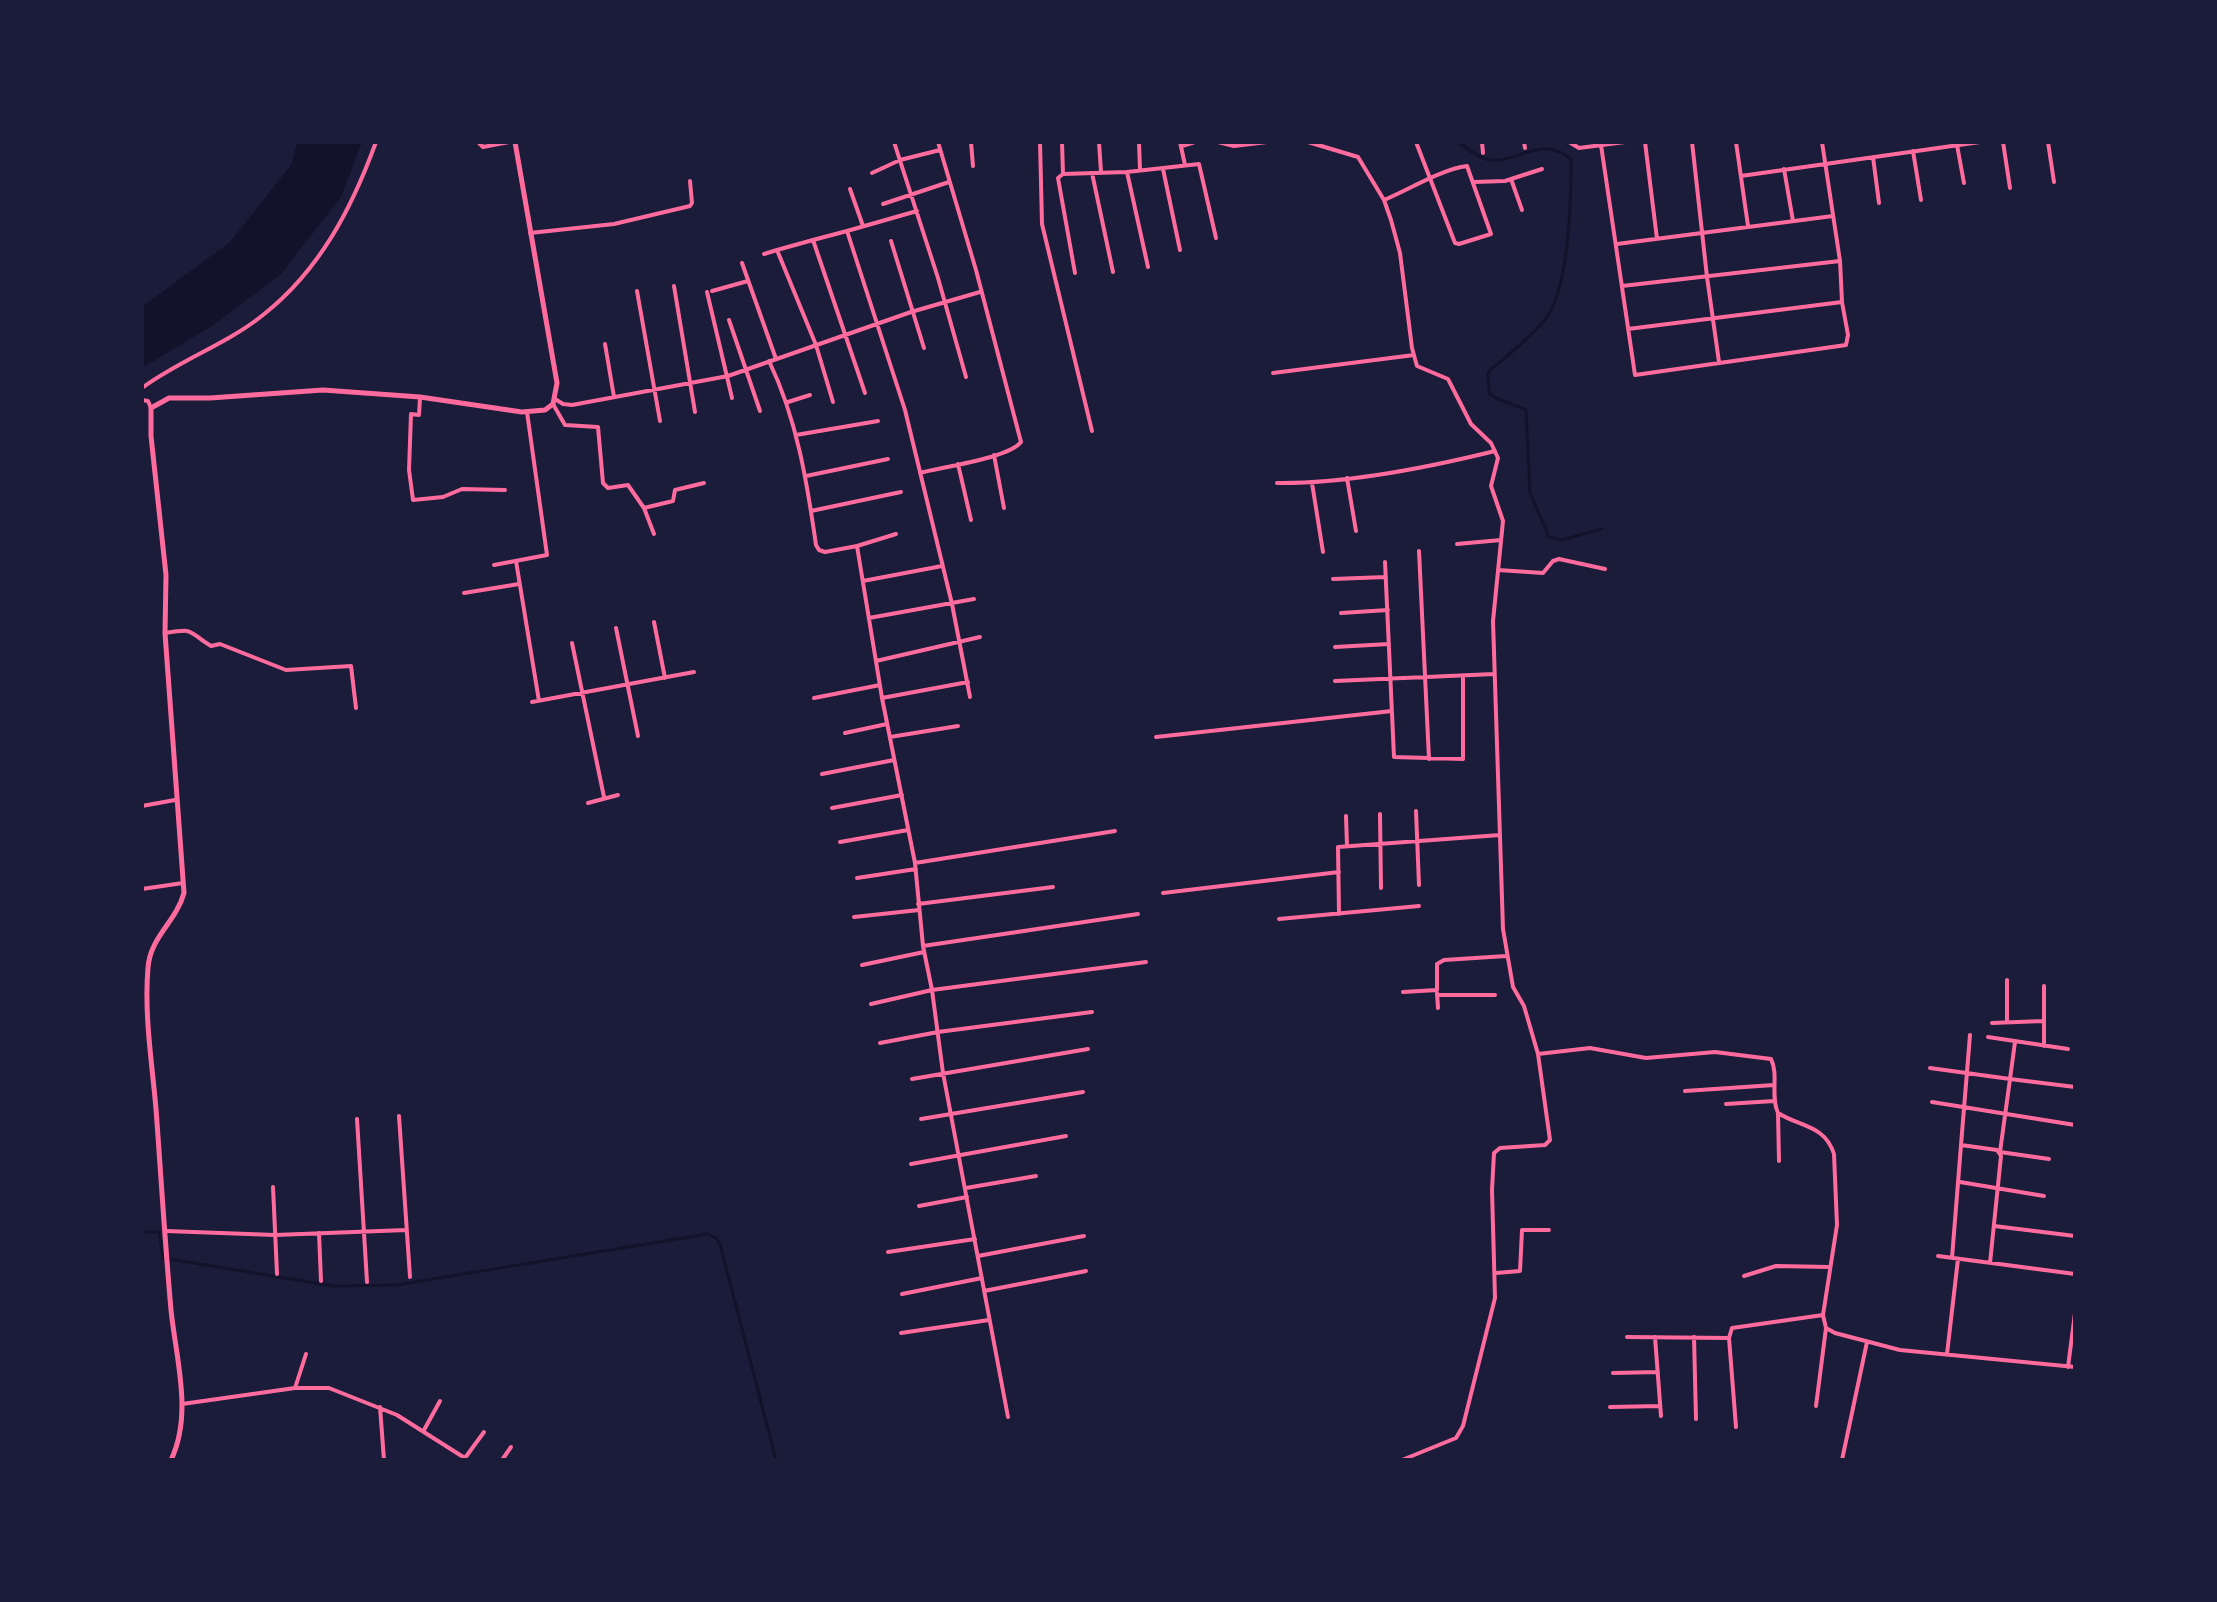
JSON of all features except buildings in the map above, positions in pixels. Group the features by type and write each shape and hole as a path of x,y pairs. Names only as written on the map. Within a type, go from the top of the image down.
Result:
{"street":[{"path":"142,388 166,370 262,316 289,290 329,244 348,209 376,142"},
{"path":"478,142 483,147 512,142 557,383 554,402 565,425 598,427 603,483 608,488 628,485 644,508 654,534"},
{"path":"894,142 966,377"},
{"path":"920,473 994,455 1017,447 1021,442 976,270 938,142"},
{"path":"971,142 973,166"},
{"path":"1040,142 1042,224 1092,431"},
{"path":"1062,142 1063,174"},
{"path":"1099,142 1101,172"},
{"path":"1139,142 1140,170"},
{"path":"1185,165 1180,144 1195,142"},
{"path":"1218,142 1234,146 1267,142"},
{"path":"1308,142 1354,155 1384,200 1400,253 1417,366 1448,379 1471,424 1495,451 1497,465 1491,486 1501,510 1501,540 1493,621 1494,674 1506,956 1513,987 1524,1006 1538,1054 1550,1140 1545,1145 1500,1148 1494,1153 1493,1312 1462,1430 1456,1438 1402,1460"},
{"path":"1384,200 1432,179 1467,166 1491,234 1457,244 1432,179 1416,142"},
{"path":"1482,142 1483,153"},
{"path":"1569,142 1579,148 1625,142"},
{"path":"1645,142 1657,239"},
{"path":"1692,142 1719,363"},
{"path":"1736,142 1748,226"},
{"path":"1601,145 1635,375 1846,345 1848,335 1842,302 1840,261 1822,142"},
{"path":"1741,176 1980,142"},
{"path":"2003,142 2010,188"},
{"path":"2048,142 2054,182"},
{"path":"1957,145 1964,183"},
{"path":"872,173 900,160 940,150"},
{"path":"1913,151 1921,200"},
{"path":"1873,157 1879,203"},
{"path":"1075,273 1058,178 1063,174 1200,166 1216,238"},
{"path":"1163,169 1180,250"},
{"path":"1474,182 1511,179 1542,169"},
{"path":"1784,169 1793,221"},
{"path":"1127,172 1148,267"},
{"path":"1092,173 1113,272"},
{"path":"1511,179 1522,210"},
{"path":"530,233 614,224 690,206 690,181"},
{"path":"883,204 949,182"},
{"path":"850,189 863,226"},
{"path":"764,254 917,211"},
{"path":"1617,244 1833,216"},
{"path":"847,231 905,410 952,604 970,697"},
{"path":"813,240 865,393"},
{"path":"891,241 924,348"},
{"path":"777,250 816,345 833,402"},
{"path":"1622,286 1840,261"},
{"path":"742,263 776,359"},
{"path":"732,398 710,292 748,281"},
{"path":"674,286 695,412"},
{"path":"637,291 660,421"},
{"path":"554,402 572,405 728,376 845,334 980,292"},
{"path":"1628,329 1842,302"},
{"path":"729,320 760,411"},
{"path":"605,344 614,397"},
{"path":"1273,373 1414,355"},
{"path":"769,361 788,402 806,476 819,550 825,552 857,546 896,534"},
{"path":"151,408 158,401 169,398 323,390 420,397 527,412 545,410 554,402"},
{"path":"788,402 810,395"},
{"path":"420,397 419,415 411,414 409,470 413,500 443,497 462,489 505,490"},
{"path":"142,400 148,401 151,408 151,436 166,575 165,633 184,893 178,910 155,940 150,952 144,1016 182,1404 182,1429 171,1460"},
{"path":"494,565 547,555 527,412"},
{"path":"796,435 878,421"},
{"path":"1277,483 1312,483 1347,478 1495,451"},
{"path":"994,455 1004,508"},
{"path":"806,476 888,459"},
{"path":"958,464 971,520"},
{"path":"1347,478 1356,531"},
{"path":"644,508 673,501 675,490 704,483"},
{"path":"1312,483 1323,552"},
{"path":"811,511 901,492"},
{"path":"1457,544 1501,540"},
{"path":"857,546 882,698 916,866 918,904 943,1073 1008,1417"},
{"path":"1419,551 1429,759"},
{"path":"1498,570 1543,573 1553,561 1559,559 1605,569"},
{"path":"516,561 539,702"},
{"path":"1385,562 1394,757 1463,759 1463,676"},
{"path":"863,581 942,566"},
{"path":"1333,579 1386,577"},
{"path":"464,593 519,584"},
{"path":"869,618 974,599"},
{"path":"1341,613 1388,610"},
{"path":"654,622 665,678"},
{"path":"616,628 638,736"},
{"path":"165,633 187,629 211,646 220,644 286,670 351,666 356,708"},
{"path":"876,661 980,637"},
{"path":"572,643 604,797"},
{"path":"1335,647 1390,644"},
{"path":"532,702 694,672"},
{"path":"1335,681 1494,674"},
{"path":"882,698 968,682"},
{"path":"814,698 880,685"},
{"path":"1156,737 1392,711"},
{"path":"845,733 887,724"},
{"path":"890,737 958,726"},
{"path":"822,774 895,760"},
{"path":"588,803 618,795"},
{"path":"832,808 902,795"},
{"path":"142,806 175,800"},
{"path":"1416,811 1419,885"},
{"path":"1380,814 1381,888"},
{"path":"1346,816 1347,846"},
{"path":"840,842 909,830"},
{"path":"857,878 1115,831"},
{"path":"1339,914 1338,847 1500,835"},
{"path":"1163,893 1339,872"},
{"path":"142,889 183,883"},
{"path":"918,904 1053,887"},
{"path":"1279,919 1419,906"},
{"path":"854,917 919,910"},
{"path":"862,965 924,949 1138,914"},
{"path":"1438,1008 1437,964 1440,961 1506,956"},
{"path":"871,1004 932,990 1146,962"},
{"path":"2007,980 2007,1022"},
{"path":"2044,986 2044,1046"},
{"path":"1403,992 1495,995"},
{"path":"880,1043 938,1032 1092,1012"},
{"path":"1992,1023 2043,1021"},
{"path":"1947,1354 1970,1035"},
{"path":"1988,1037 2068,1049"},
{"path":"1990,1263 2004,1114 2015,1042"},
{"path":"1538,1054 1590,1048 1655,1058 1727,1052 1771,1059 1774,1066 1774,1101 1778,1113 1779,1161"},
{"path":"912,1079 1088,1049"},
{"path":"1930,1068 2075,1087"},
{"path":"1685,1091 1774,1085"},
{"path":"921,1119 1083,1092"},
{"path":"1726,1104 1774,1101"},
{"path":"1932,1102 2075,1125"},
{"path":"1778,1113 1821,1133 1830,1143 1837,1198 1816,1406"},
{"path":"399,1116 410,1277"},
{"path":"357,1119 367,1282"},
{"path":"911,1164 1066,1136"},
{"path":"1961,1145 2049,1159"},
{"path":"966,1188 1036,1176"},
{"path":"1960,1182 2044,1196"},
{"path":"273,1187 277,1274"},
{"path":"919,1206 967,1197"},
{"path":"1994,1226 2075,1236"},
{"path":"166,1231 275,1235 406,1230"},
{"path":"1495,1273 1520,1271 1522,1230 1549,1230"},
{"path":"319,1233 321,1281"},
{"path":"978,1256 1084,1236"},
{"path":"888,1252 975,1239"},
{"path":"1938,1256 2075,1274"},
{"path":"1744,1276 1776,1266 1830,1267"},
{"path":"984,1291 1086,1271"},
{"path":"902,1294 982,1278"},
{"path":"2068,1367 2075,1313"},
{"path":"1736,1427 1729,1338 1732,1328 1823,1315"},
{"path":"901,1333 989,1320"},
{"path":"1826,1328 1831,1333 1900,1350 2075,1367"},
{"path":"1627,1337 1729,1338"},
{"path":"1655,1337 1661,1416"},
{"path":"1694,1337 1696,1419"},
{"path":"1842,1460 1867,1342"},
{"path":"295,1388 306,1354"},
{"path":"1613,1373 1658,1372"},
{"path":"182,1404 295,1388 329,1388 380,1407 424,1430 467,1459 484,1432"},
{"path":"424,1430 440,1401"},
{"path":"1610,1407 1660,1406"},
{"path":"380,1407 384,1460"},
{"path":"502,1460 511,1447"}],"shaded area":[{"path":"297,142 362,142 341,197 280,275 215,324 142,368 142,307 230,242 292,164"}],"waterway":[{"path":"1459,142 1486,159 1506,159 1548,149 1571,159 1568,237 1556,297 1538,328 1488,372 1489,393 1526,410 1530,493 1549,537 1561,540 1602,529"},
{"path":"142,1232 159,1232 163,1258 334,1286 396,1285 708,1234 720,1244 776,1460"}]}
